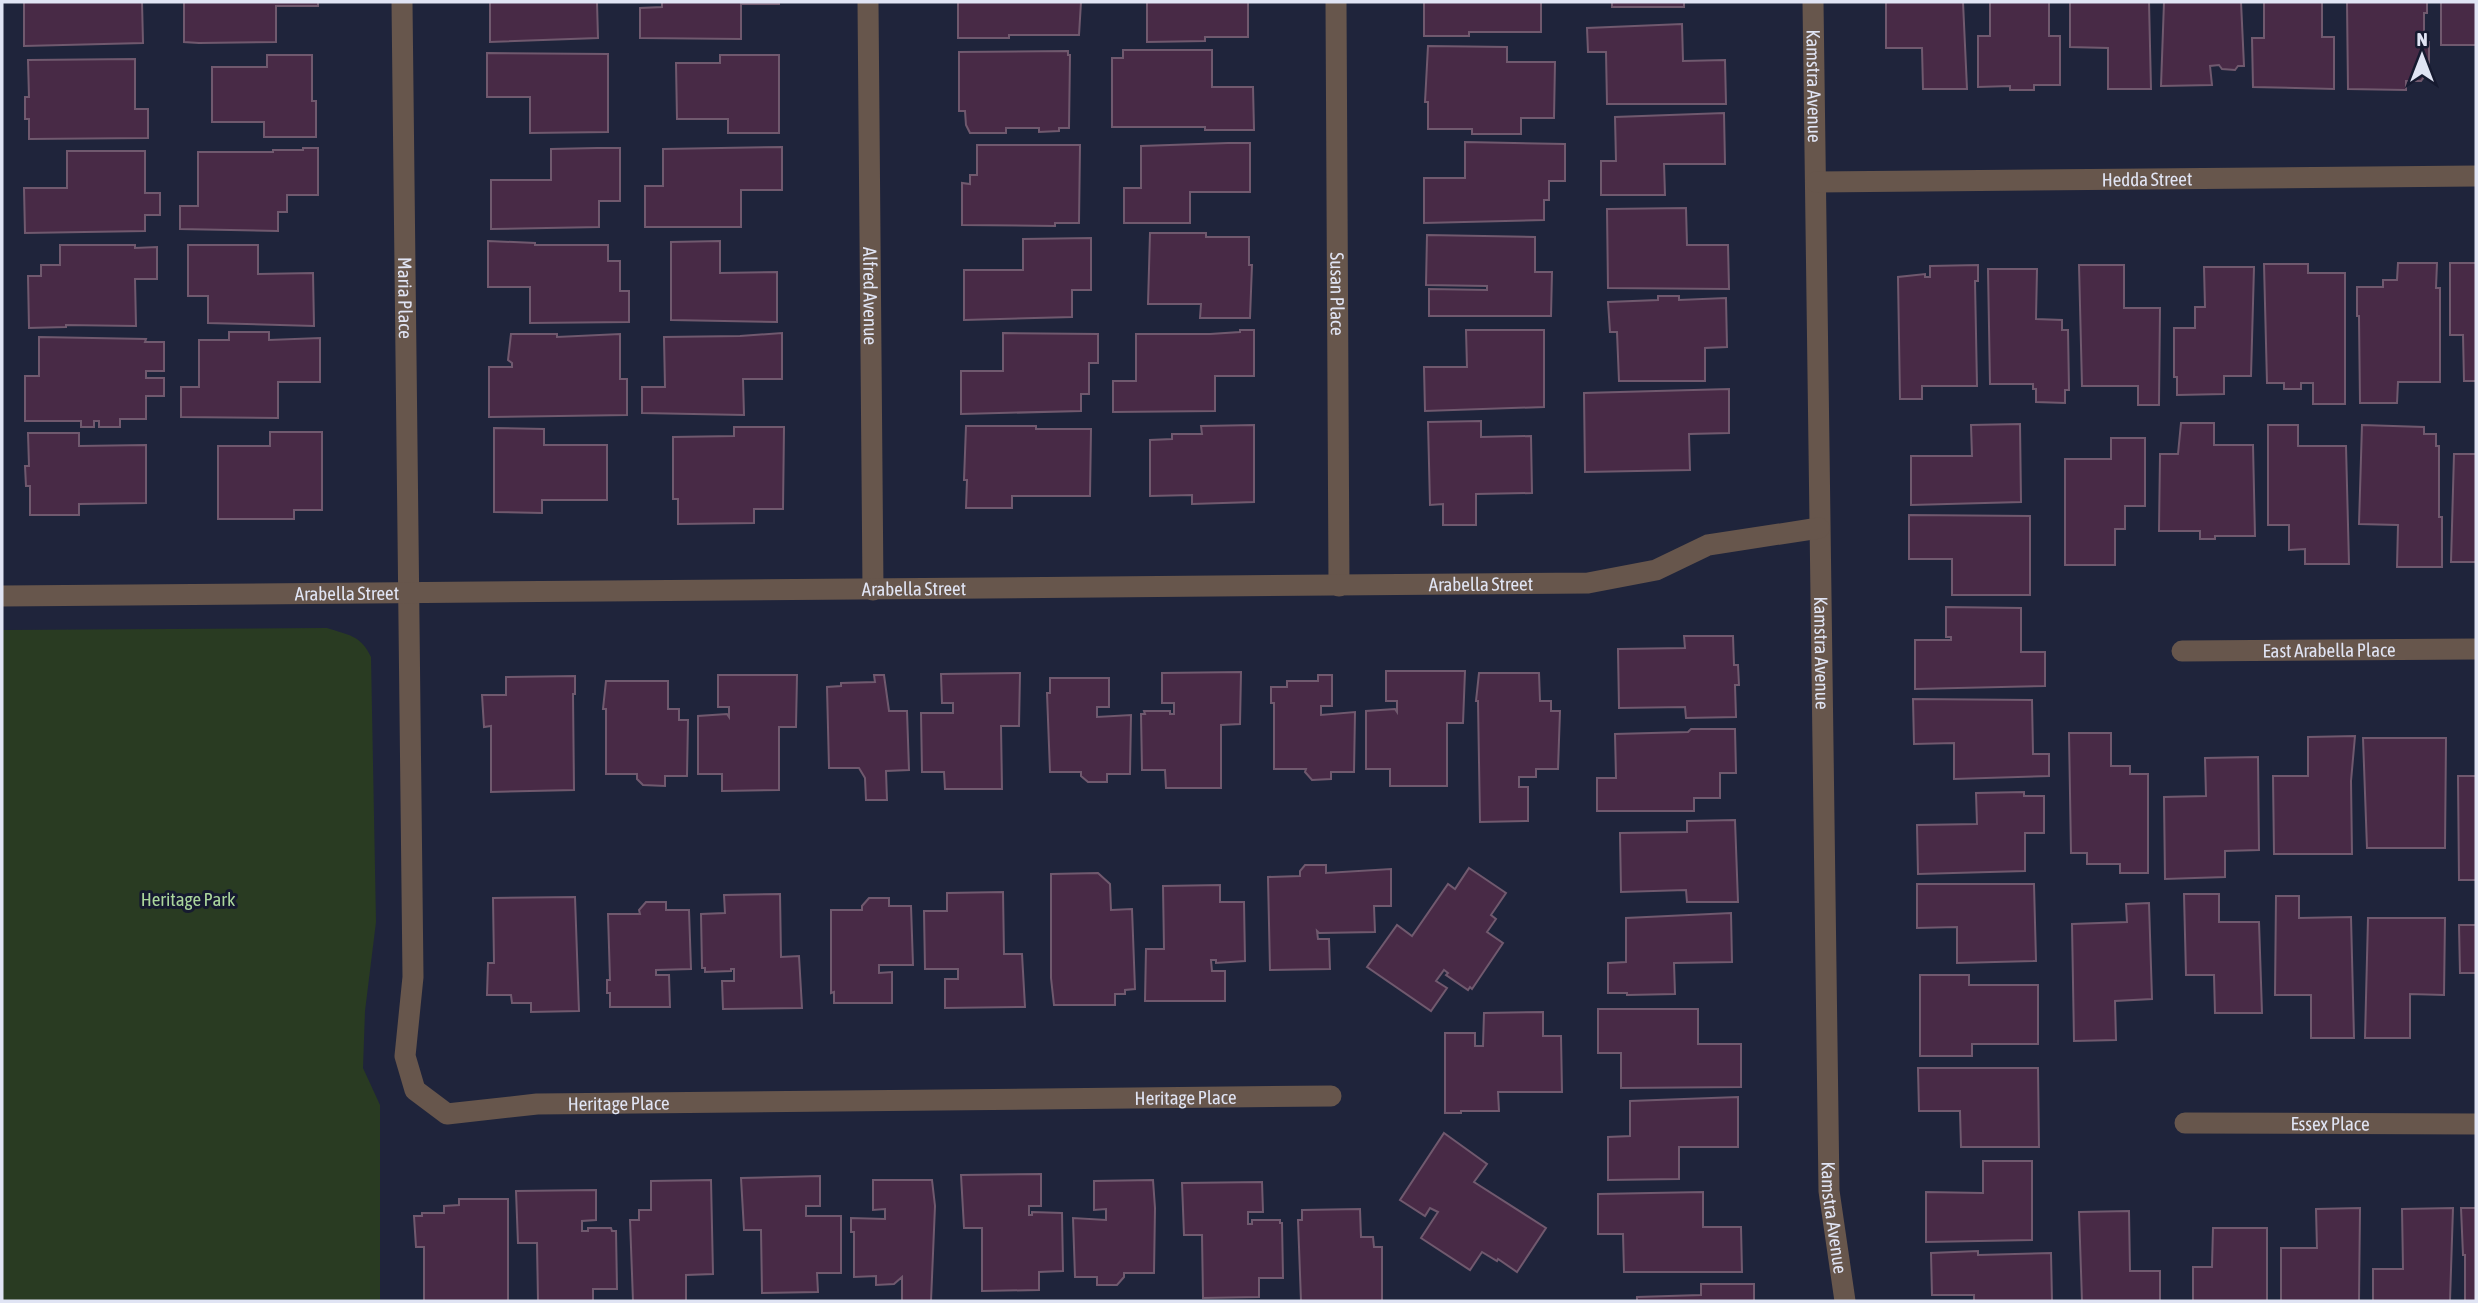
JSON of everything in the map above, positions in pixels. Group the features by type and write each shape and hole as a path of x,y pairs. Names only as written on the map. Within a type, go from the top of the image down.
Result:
{"street":[{"name":"Maria Place","path":"402,2 409,593"},
{"name":"Alfred Avenue","path":"869,2 873,590"},
{"name":"Susan Place","path":"1336,2 1339,586"},
{"name":"Kamstra Avenue","path":"1813,2 1829,1191 1845,1301"},
{"name":"Hedda Street","path":"1816,182 2476,176"},
{"name":"Arabella Street","path":"2,596 1588,583 1657,570 1708,545 1819,528"},
{"name":"Heritage Place","path":"409,593 413,977 405,1056 415,1090 447,1114 537,1104 1331,1097"},
{"name":"East Arabella Place","path":"2182,651 2476,649"},
{"name":"Essex Place","path":"2185,1123 2476,1124"}],"green space":[{"name":"Heritage Park","path":"327,628 358,640 371,657 376,922 365,1011 363,1068 380,1105 380,1301 2,1301 2,630"}],"building":[{"path":"24,2 142,2 143,43 24,46"},
{"path":"184,2 318,2 318,6 276,6 276,42 199,43 184,42"},
{"path":"490,2 597,2 598,38 490,42"},
{"path":"662,2 779,4 741,4 741,39 640,38 640,8 662,7"},
{"path":"958,2 1081,2 1079,35 958,38"},
{"path":"1147,2 1248,2 1248,37 1205,37 1205,41 1147,42"},
{"path":"1424,2 1541,2 1541,32 1469,32 1469,36 1424,36"},
{"path":"1612,2 1684,2 1684,7 1612,7"},
{"path":"1886,2 1963,2 1967,89 1923,89 1922,48 1886,48"},
{"path":"1990,2 2049,2 2049,36 2060,36 2060,85 2034,85 2034,90 2010,90 2010,86 1978,87 1978,36 1990,36"},
{"path":"2070,2 2149,2 2151,89 2108,89 2108,48 2070,47"},
{"path":"2164,2 2241,2 2244,66 2238,66 2235,70 2222,69 2219,65 2210,66 2212,85 2161,86"},
{"path":"2264,2 2322,2 2322,37 2334,37 2334,89 2253,87 2252,38 2264,38"},
{"path":"2347,2 2427,2 2427,13 2424,13 2424,42 2429,42 2429,77 2424,77 2421,81 2406,81 2406,90 2348,89"},
{"path":"2441,2 2476,2 2476,45 2441,45"},
{"path":"1682,24 1683,61 1725,60 1726,104 1607,104 1606,52 1588,52 1587,28"},
{"path":"1428,46 1507,47 1507,62 1555,62 1554,118 1521,118 1521,134 1472,134 1472,129 1428,129 1428,102 1425,102"},
{"path":"1123,50 1212,50 1212,87 1253,87 1254,130 1112,127 1112,58 1123,58"},
{"path":"1068,51 1069,128 1039,132 1039,128 1006,128 1006,133 970,133 966,125 965,111 959,111 959,52"},
{"path":"487,53 608,54 608,132 530,133 530,97 487,97"},
{"path":"267,55 312,55 312,101 316,101 316,137 264,137 264,122 212,122 212,67 267,67"},
{"path":"720,55 779,55 779,133 728,133 728,119 677,119 676,63 720,63"},
{"path":"135,59 135,109 148,109 148,138 29,139 29,119 25,119 25,97 29,97 28,60"},
{"path":"1724,113 1725,164 1664,164 1665,195 1601,195 1601,161 1616,161 1615,117"},
{"path":"1465,142 1565,144 1565,181 1549,181 1549,200 1544,200 1544,220 1424,223 1424,178 1465,178"},
{"path":"1250,143 1250,192 1190,192 1190,223 1124,223 1124,188 1141,188 1141,146"},
{"path":"977,145 1080,145 1079,223 1055,223 1055,226 962,225 962,183 970,184 970,175 977,175"},
{"path":"782,147 782,190 741,190 741,227 645,227 645,186 663,186 663,149"},
{"path":"318,148 318,195 287,195 287,212 278,212 278,231 180,229 180,206 198,206 198,152 273,152"},
{"path":"620,148 620,201 599,201 599,227 491,229 491,180 551,180 551,149"},
{"path":"67,151 145,151 145,193 160,193 160,215 145,215 145,231 25,233 24,188 67,188"},
{"path":"1686,208 1687,245 1728,245 1729,289 1608,288 1607,209"},
{"path":"1150,233 1206,233 1206,237 1249,237 1249,265 1252,265 1250,318 1200,318 1201,304 1148,304"},
{"path":"1427,235 1535,237 1535,272 1552,272 1551,316 1429,316 1429,289 1487,290 1487,286 1426,285"},
{"path":"1091,238 1091,290 1072,290 1072,317 964,320 964,270 1023,270 1023,239"},
{"path":"488,241 535,245 608,245 608,261 620,261 620,291 629,291 629,322 530,323 530,287 488,287"},
{"path":"720,241 720,273 777,272 777,322 671,320 671,242"},
{"path":"60,245 157,247 157,279 135,279 136,326 66,325 29,328 28,276 41,276 41,265 60,265"},
{"path":"188,245 258,245 258,274 313,273 314,326 208,323 208,296 188,296"},
{"path":"2398,263 2437,263 2436,288 2440,288 2440,382 2398,382 2397,403 2360,403 2357,287 2383,287 2383,280 2397,280"},
{"path":"2450,263 2476,263 2476,381 2464,381 2463,335 2450,335"},
{"path":"2264,264 2308,264 2308,273 2345,273 2345,404 2313,404 2313,383 2301,383 2301,389 2284,389 2284,383 2267,383"},
{"path":"1978,265 1978,281 1975,281 1977,386 1922,386 1922,399 1900,399 1898,277 1925,274 1925,277 1930,277 1930,266"},
{"path":"2079,265 2124,265 2124,308 2160,308 2159,405 2138,405 2138,386 2082,386"},
{"path":"2204,267 2254,267 2251,376 2224,376 2224,394 2177,395 2177,377 2174,377 2174,328 2195,328 2195,307 2205,307"},
{"path":"1988,269 2037,269 2036,319 2062,320 2062,330 2068,330 2069,390 2065,390 2065,403 2036,402 2036,389 2033,389 2033,384 1990,384"},
{"path":"1658,296 1679,296 1679,300 1726,298 1727,347 1705,348 1705,381 1619,381 1617,332 1610,332 1608,302 1658,300"},
{"path":"1254,330 1254,376 1215,376 1215,411 1113,412 1113,381 1136,381 1136,334 1210,334"},
{"path":"1466,330 1544,330 1544,407 1425,411 1424,367 1467,367"},
{"path":"229,332 269,332 269,340 320,338 320,382 278,382 278,418 181,417 181,387 199,387 199,340 229,340"},
{"path":"782,333 782,379 743,379 744,415 642,413 642,387 665,387 664,337"},
{"path":"1003,333 1098,334 1098,363 1089,363 1089,394 1081,394 1081,411 961,414 961,371 1003,371"},
{"path":"511,334 557,334 557,337 620,334 620,379 627,379 627,415 489,417 489,367 512,367 508,360"},
{"path":"39,337 146,339 145,342 164,342 164,371 146,371 146,378 164,378 164,396 146,396 146,419 120,419 120,427 99,427 99,421 94,421 94,427 81,427 81,421 25,421 25,376 39,376"},
{"path":"1729,389 1729,433 1689,434 1690,470 1585,472 1584,393"},
{"path":"1481,421 1481,437 1531,436 1532,493 1476,494 1476,525 1443,525 1443,504 1430,505 1428,422"},
{"path":"2181,423 2214,423 2214,445 2253,445 2255,536 2215,536 2215,539 2200,539 2200,531 2159,531 2160,454 2178,454"},
{"path":"2020,424 2021,502 1911,505 1911,456 1972,456 1971,425"},
{"path":"1254,425 1254,502 1192,504 1192,495 1150,496 1150,440 1172,439 1172,434 1202,434 1201,426"},
{"path":"2268,425 2298,425 2298,446 2346,446 2349,564 2305,564 2305,549 2289,550 2289,525 2268,525"},
{"path":"2362,425 2424,427 2424,434 2436,434 2436,446 2439,446 2442,567 2397,567 2398,525 2359,524"},
{"path":"966,426 1091,429 1090,496 1012,496 1012,508 966,508"},
{"path":"734,427 784,427 783,509 754,509 754,523 678,524 678,499 673,499 673,437 734,436"},
{"path":"494,428 544,429 544,445 607,445 607,500 542,500 542,513 494,512"},
{"path":"270,432 322,432 322,510 294,510 294,519 218,519 218,446 270,446"},
{"path":"28,433 79,433 79,446 146,445 146,503 79,504 79,515 30,515 30,486 26,486 25,466 29,466"},
{"path":"2111,438 2145,438 2145,506 2125,506 2125,529 2115,529 2115,565 2065,565 2065,459 2111,459"},
{"path":"2454,454 2476,454 2476,562 2451,562"},
{"path":"1909,515 2030,516 2030,595 1952,595 1952,559 1909,559"},
{"path":"1946,607 2021,608 2021,652 2045,652 2045,686 1915,689 1915,640 1951,640 1951,637 1946,637"},
{"path":"1684,636 1733,636 1734,665 1738,665 1739,685 1735,685 1736,717 1686,718 1685,707 1619,708 1618,649 1685,648"},
{"path":"1386,671 1465,671 1463,723 1447,723 1447,786 1390,786 1390,769 1366,769 1366,711 1395,709 1397,712 1397,701 1386,701"},
{"path":"1241,672 1240,724 1221,725 1221,788 1166,788 1165,770 1142,770 1141,714 1145,714 1144,711 1170,711 1170,714 1174,714 1174,703 1162,703 1162,673"},
{"path":"1020,673 1019,726 1001,726 1002,789 945,789 944,772 922,772 921,713 953,713 953,703 942,703 941,674"},
{"path":"1479,673 1539,673 1540,701 1551,701 1551,711 1560,711 1558,769 1536,769 1536,777 1519,777 1519,787 1528,787 1528,821 1480,822 1476,701"},
{"path":"718,675 797,675 796,727 779,727 779,790 722,791 722,774 698,774 698,716 727,714 729,717 729,707 718,707"},
{"path":"874,675 884,675 889,711 907,711 909,770 886,771 887,800 866,800 865,778 859,768 829,768 827,687 841,686 841,683 875,682"},
{"path":"1318,675 1332,675 1332,706 1321,706 1321,715 1355,712 1354,772 1331,772 1331,779 1312,780 1305,772 1306,769 1274,769 1274,703 1271,703 1271,687 1287,687 1287,681 1318,681"},
{"path":"575,676 574,790 491,792 491,726 484,727 482,695 506,695 506,677"},
{"path":"1050,678 1109,678 1109,707 1097,707 1097,717 1131,715 1130,774 1107,774 1107,782 1088,782 1081,776 1081,772 1050,772 1047,693 1050,693"},
{"path":"606,681 668,681 668,709 679,709 679,720 688,720 687,776 665,776 665,786 643,785 637,779 637,774 606,774 606,709 603,709"},
{"path":"1913,699 2032,700 2033,754 2049,754 2049,776 1954,779 1954,743 1914,744"},
{"path":"1691,729 1735,729 1736,773 1720,773 1720,798 1694,798 1694,811 1597,811 1597,778 1616,778 1615,734 1688,732"},
{"path":"2069,733 2111,733 2111,766 2130,766 2130,774 2148,774 2148,873 2120,873 2120,864 2087,864 2087,853 2071,853"},
{"path":"2355,736 2351,781 2352,854 2274,854 2273,776 2308,776 2308,737"},
{"path":"2363,738 2446,738 2445,848 2367,848"},
{"path":"2258,757 2259,850 2225,851 2225,877 2165,879 2164,797 2206,796 2205,758"},
{"path":"2458,776 2476,776 2476,880 2459,880"},
{"path":"2024,792 2024,796 2044,796 2044,833 2025,833 2025,871 1918,874 1917,825 1977,824 1976,793"},
{"path":"1735,820 1738,902 1687,902 1686,890 1621,892 1620,833 1687,832 1687,821"},
{"path":"1305,865 1326,865 1326,873 1391,869 1391,906 1374,906 1375,932 1317,931 1318,939 1329,939 1330,969 1270,970 1268,877 1300,876"},
{"path":"1469,868 1506,893 1491,915 1496,919 1487,932 1503,943 1472,989 1470,987 1468,990 1446,975 1448,973 1444,970 1436,981 1447,988 1431,1011 1367,967 1397,925 1412,936 1448,884 1455,889"},
{"path":"1098,873 1110,884 1111,910 1132,909 1135,989 1125,990 1125,994 1115,994 1115,1005 1054,1005 1051,978 1051,874"},
{"path":"1917,884 2034,884 2036,961 1957,963 1957,927 1917,928"},
{"path":"1220,885 1220,902 1244,902 1245,961 1216,963 1216,960 1211,960 1212,971 1225,971 1225,1001 1145,1001 1146,949 1164,949 1163,886"},
{"path":"1003,892 1004,954 1022,954 1025,1007 945,1008 945,979 958,979 958,969 925,969 924,911 947,911 947,893"},
{"path":"780,894 781,957 799,956 802,1008 723,1009 722,981 734,981 734,969 705,972 705,968 702,968 701,914 725,913 724,895"},
{"path":"2184,894 2219,894 2219,922 2259,922 2262,1013 2215,1013 2214,975 2186,975"},
{"path":"2276,896 2299,896 2299,918 2351,917 2354,1038 2311,1038 2311,995 2275,995"},
{"path":"575,897 579,1011 531,1012 531,1003 512,1003 511,995 487,995 488,963 494,963 493,898"},
{"path":"869,898 889,898 889,906 911,906 913,965 879,965 879,973 892,972 892,1003 834,1003 834,992 831,993 831,910 862,910"},
{"path":"646,902 666,902 666,910 689,910 691,969 656,970 656,975 669,975 670,1007 610,1007 610,993 607,993 607,980 610,980 608,914 640,914 639,910"},
{"path":"2149,903 2152,999 2115,1001 2116,1040 2074,1041 2072,924 2127,922 2126,904"},
{"path":"1731,913 1732,962 1674,963 1675,994 1608,993 1608,963 1626,962 1626,918"},
{"path":"2368,918 2445,918 2444,995 2410,994 2410,1038 2365,1038"},
{"path":"2459,925 2476,925 2476,973 2460,973"},
{"path":"1920,975 1969,975 1969,985 2038,985 2038,1044 1972,1044 1972,1056 1920,1056"},
{"path":"1598,1009 1698,1009 1698,1044 1741,1044 1741,1087 1621,1088 1621,1053 1598,1053"},
{"path":"1543,1012 1543,1036 1561,1036 1562,1092 1498,1092 1499,1111 1445,1113 1445,1033 1475,1033 1475,1046 1483,1046 1484,1013"},
{"path":"1918,1068 2038,1068 2039,1147 1961,1147 1960,1111 1919,1111"},
{"path":"1738,1097 1738,1147 1679,1147 1679,1179 1608,1180 1608,1137 1630,1136 1630,1101"},
{"path":"1444,1133 1487,1164 1474,1182 1546,1228 1517,1272 1482,1252 1470,1270 1421,1238 1438,1212 1430,1208 1425,1216 1400,1200"},
{"path":"1983,1161 2032,1161 2032,1240 1926,1242 1926,1192 1983,1193"},
{"path":"1041,1174 1041,1206 1029,1206 1029,1215 1032,1215 1032,1212 1062,1213 1063,1271 1039,1272 1039,1290 982,1291 982,1228 964,1228 961,1175"},
{"path":"820,1176 820,1206 806,1206 806,1216 841,1216 841,1273 817,1273 818,1292 762,1293 761,1230 744,1230 741,1178"},
{"path":"711,1180 713,1274 686,1275 686,1301 633,1301 630,1220 639,1220 639,1210 651,1210 651,1181"},
{"path":"873,1180 932,1180 935,1206 931,1301 902,1301 902,1277 894,1284 876,1285 876,1276 854,1277 854,1232 851,1232 851,1218 885,1219 885,1209 873,1210"},
{"path":"1153,1180 1154,1273 1124,1273 1117,1285 1097,1285 1097,1277 1075,1277 1073,1218 1106,1220 1106,1209 1094,1210 1094,1181"},
{"path":"1262,1182 1263,1212 1248,1212 1248,1224 1252,1224 1252,1220 1280,1220 1282,1223 1283,1278 1259,1278 1259,1297 1203,1298 1202,1235 1184,1235 1182,1183"},
{"path":"596,1190 596,1220 582,1221 582,1231 588,1231 588,1228 611,1228 616,1231 617,1289 593,1289 593,1301 538,1301 537,1243 518,1243 516,1191"},
{"path":"1703,1192 1703,1227 1741,1227 1742,1272 1624,1272 1623,1234 1598,1234 1598,1194"},
{"path":"459,1199 508,1199 508,1301 424,1301 424,1247 416,1247 414,1216 422,1216 422,1213 444,1213 444,1206 459,1205"},
{"path":"2360,1208 2359,1301 2281,1301 2281,1248 2317,1248 2316,1209"},
{"path":"2453,1208 2450,1301 2373,1301 2373,1269 2403,1269 2402,1209"},
{"path":"2461,1208 2476,1208 2476,1301 2465,1301"},
{"path":"1360,1209 1361,1237 1373,1237 1374,1247 1382,1247 1382,1301 1301,1301 1298,1220 1302,1220 1302,1210"},
{"path":"2129,1211 2130,1271 2160,1271 2160,1301 2082,1301 2079,1212"},
{"path":"2213,1228 2267,1228 2267,1301 2193,1301 2193,1267 2212,1267"},
{"path":"1978,1251 1978,1255 2051,1253 2052,1301 1974,1301 1974,1295 1932,1295 1931,1253"},
{"path":"1701,1284 1754,1284 1754,1301 1637,1301 1637,1297 1701,1295"}]}
